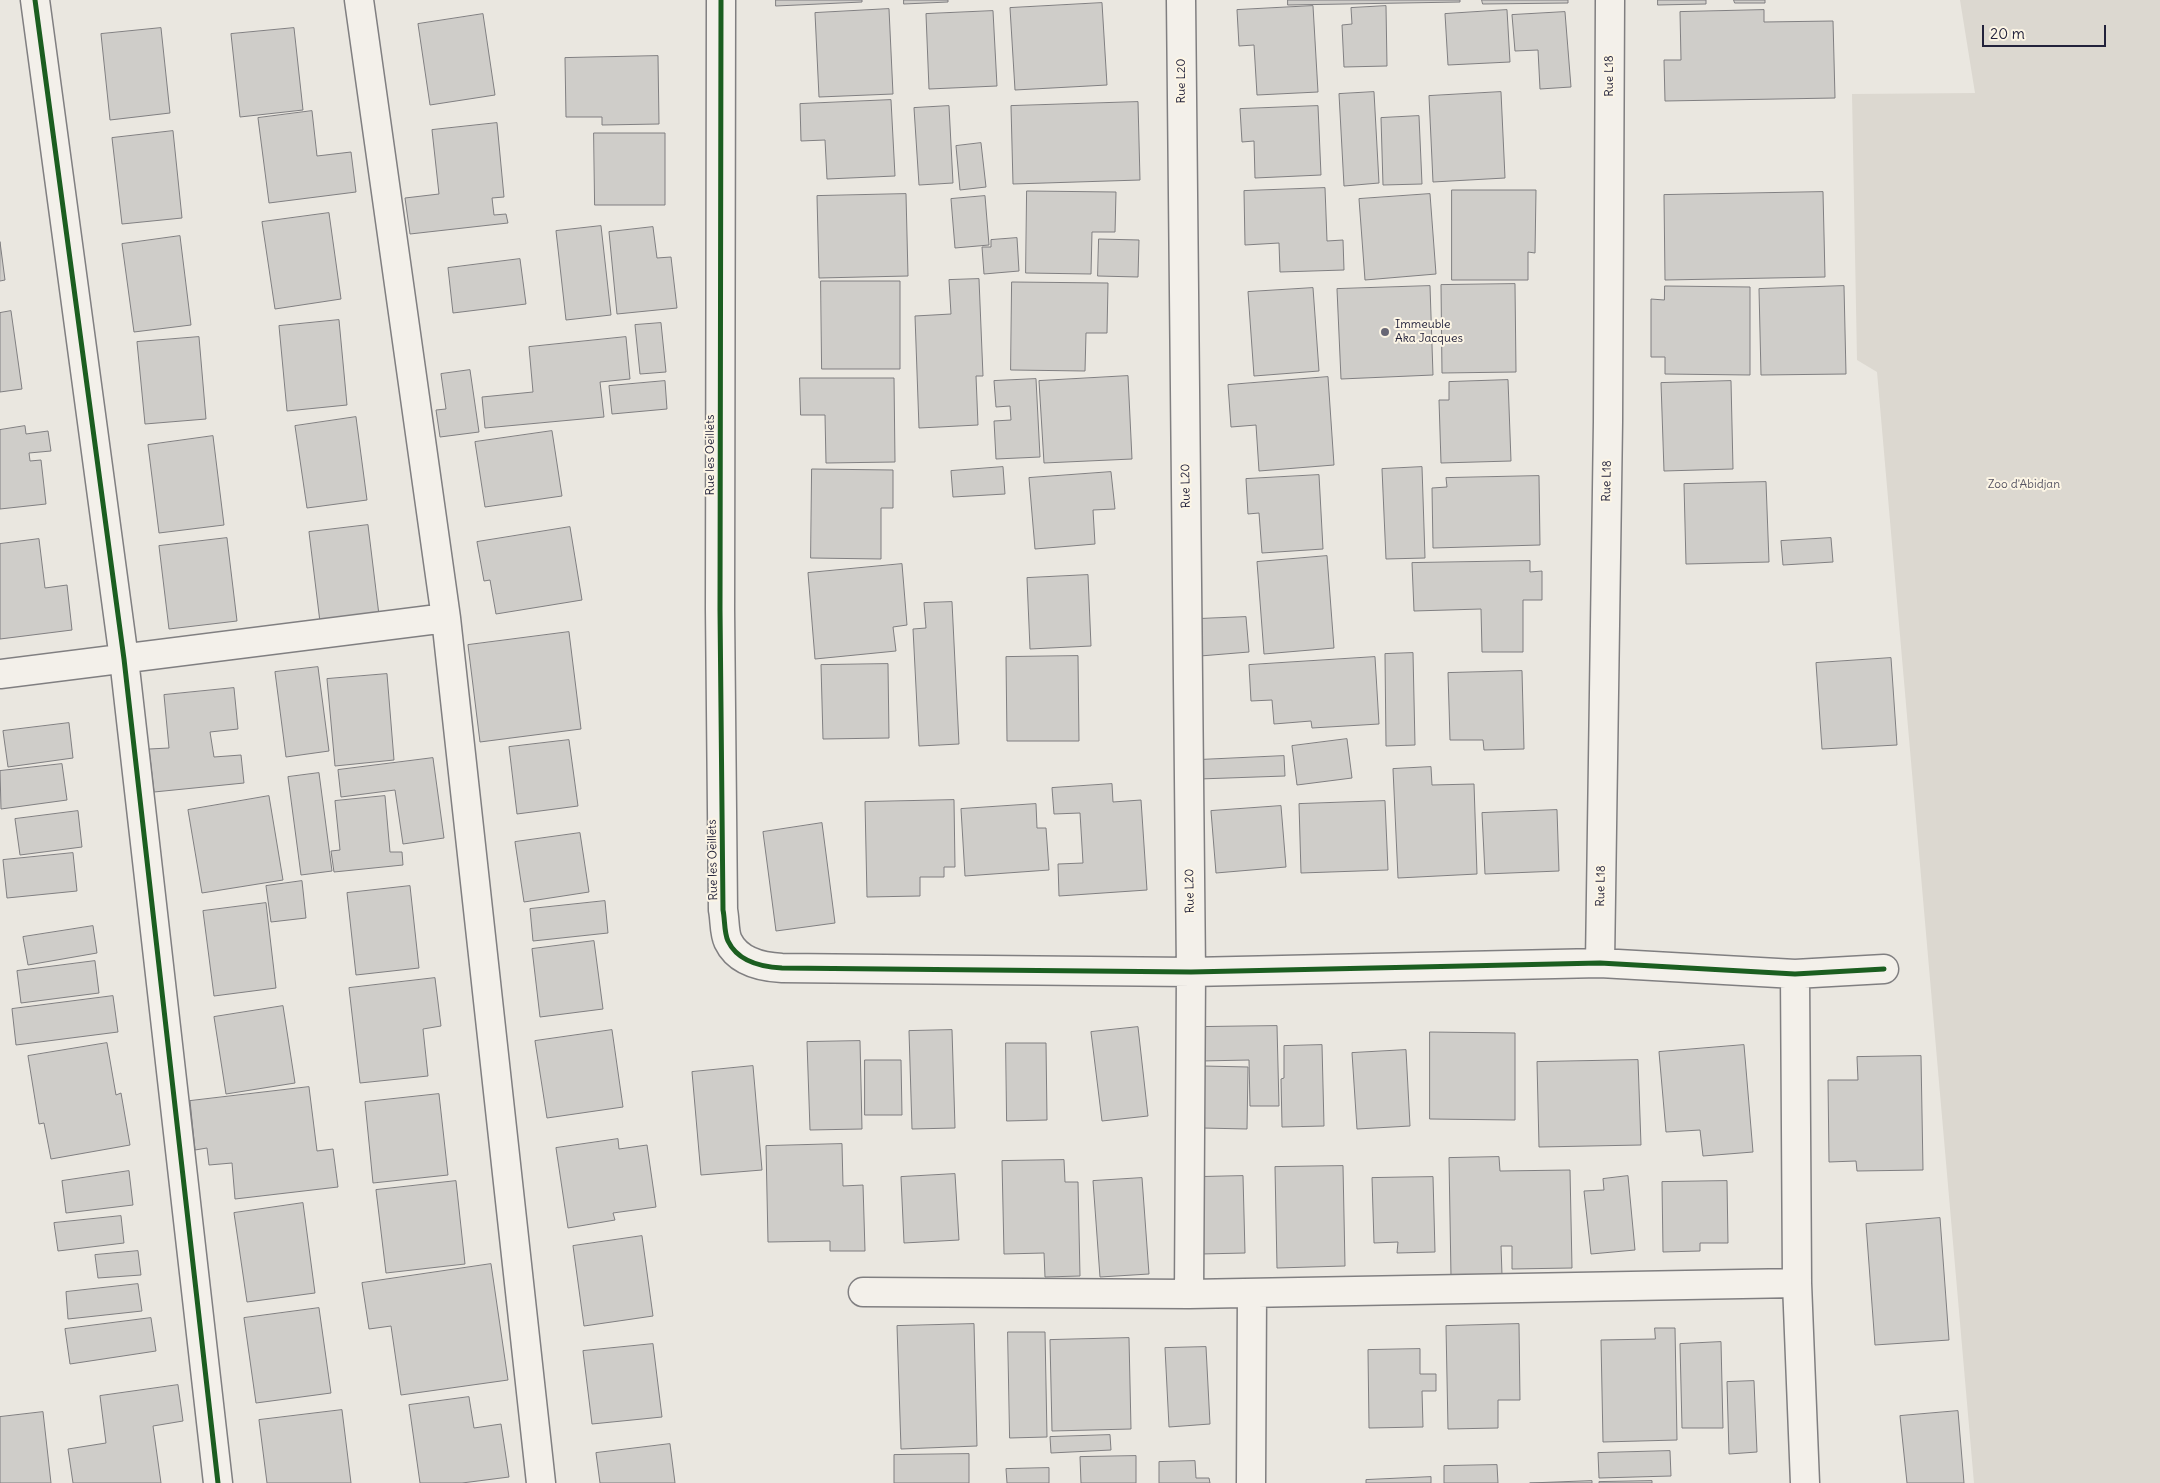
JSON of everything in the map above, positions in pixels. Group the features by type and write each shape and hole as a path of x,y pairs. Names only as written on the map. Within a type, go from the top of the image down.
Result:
{"street":[{"path":"35,0 124,658 218,1483"},
{"path":"359,0 446,618 541,1483"},
{"name":"Rue les Oeillets","path":"722,0 720,618 724,910 728,941 743,959 762,967 1191,972 1600,963 1795,974 1884,969"},
{"name":"Rue L20","path":"1181,0 1191,972 1189,1294"},
{"name":"Rue L18","path":"1600,963 1608,422 1610,0"},
{"path":"0,674 446,618"},
{"path":"1795,974 1797,1283 1805,1483"},
{"path":"864,1292 1252,1294 1797,1283"},
{"path":"1250,1483 1252,1294"}],"green space":[{"name":"Zoo d'Abidjan","path":"1960,0 2160,0 2160,1483 1974,1483 1877,372 1857,360 1852,94 1975,93"}],"building":[{"path":"776,0 862,0 862,2 776,6"},
{"path":"904,0 948,0 948,2 904,4"},
{"path":"1288,0 1460,0 1460,2 1288,5"},
{"path":"1482,0 1568,0 1568,3 1483,4"},
{"path":"1658,0 1706,0 1706,4 1658,5"},
{"path":"1734,0 1765,0 1765,3 1735,3"},
{"path":"1102,3 1107,85 1015,90 1010,8"},
{"path":"1313,6 1318,92 1257,95 1254,45 1239,46 1237,10"},
{"path":"1386,6 1387,66 1344,67 1342,25 1352,24 1351,8"},
{"path":"889,9 893,94 819,97 815,13"},
{"path":"1507,10 1510,62 1448,65 1445,14"},
{"path":"1764,10 1764,22 1833,21 1835,98 1665,101 1664,60 1681,60 1680,12"},
{"path":"993,11 997,86 929,89 926,14"},
{"path":"1565,12 1571,87 1540,89 1538,50 1515,51 1512,15"},
{"path":"483,14 495,95 430,105 418,24"},
{"path":"161,28 170,113 110,120 101,34"},
{"path":"294,28 303,110 240,117 231,34"},
{"path":"658,56 659,124 602,125 602,117 566,117 565,58"},
{"path":"1374,92 1379,183 1344,186 1339,94"},
{"path":"1501,92 1505,178 1433,182 1429,96"},
{"path":"891,100 895,176 827,179 825,140 801,141 800,104"},
{"path":"1138,102 1140,180 1013,184 1011,106"},
{"path":"949,106 953,183 919,185 914,108"},
{"path":"1318,106 1321,175 1255,178 1254,141 1242,142 1240,109"},
{"path":"312,111 317,156 351,152 356,192 269,203 258,118"},
{"path":"1419,116 1422,184 1383,185 1381,118"},
{"path":"497,123 504,197 492,198 494,215 506,214 508,223 410,234 405,198 439,194 432,130"},
{"path":"173,131 182,218 122,224 112,138"},
{"path":"594,133 665,133 665,205 595,205"},
{"path":"981,143 986,187 960,190 956,146"},
{"path":"1325,188 1327,241 1343,240 1344,270 1280,272 1279,243 1245,245 1244,191"},
{"path":"1452,190 1536,190 1535,253 1528,252 1528,280 1452,280"},
{"path":"1027,191 1116,192 1115,232 1092,232 1091,274 1026,273"},
{"path":"1823,192 1825,277 1665,280 1664,195"},
{"path":"906,194 908,276 819,278 817,196"},
{"path":"1430,194 1436,274 1365,280 1359,199"},
{"path":"985,196 989,245 955,248 951,199"},
{"path":"329,213 341,299 275,309 262,222"},
{"path":"601,226 611,315 566,320 556,231"},
{"path":"653,227 657,258 671,257 677,308 617,314 609,232"},
{"path":"180,236 191,325 134,332 122,244"},
{"path":"1017,238 1019,271 984,274 982,247 991,247 991,240"},
{"path":"1099,239 1139,240 1138,277 1098,276"},
{"path":"0,242 5,280 0,281"},
{"path":"520,259 526,304 453,313 448,268"},
{"path":"979,279 983,376 976,376 978,425 919,428 915,316 951,314 949,280"},
{"path":"821,281 900,281 900,369 822,369"},
{"path":"1012,282 1108,283 1107,333 1086,333 1085,371 1011,370"},
{"path":"1515,284 1516,372 1442,373 1441,285"},
{"name":"Immeuble Aka Jacques","path":"1430,286 1433,375 1341,379 1337,289"},
{"path":"1665,286 1750,287 1750,375 1665,374 1665,357 1651,357 1651,299 1664,300"},
{"path":"1844,286 1846,374 1761,375 1759,289"},
{"path":"1313,288 1319,371 1254,376 1248,292"},
{"path":"11,311 22,389 0,392 0,313"},
{"path":"339,320 347,405 287,411 279,326"},
{"path":"661,323 666,372 640,374 635,325"},
{"path":"199,337 206,419 145,424 137,342"},
{"path":"626,337 630,379 600,382 604,417 485,428 482,397 533,392 529,347"},
{"path":"470,370 479,432 440,437 436,410 446,409 441,374"},
{"path":"1128,376 1132,459 1044,463 1039,381"},
{"path":"1328,377 1334,465 1259,471 1256,425 1231,427 1228,385"},
{"path":"800,378 894,378 895,462 826,463 825,415 801,415"},
{"path":"1036,379 1040,457 996,459 994,421 1011,420 1010,406 996,407 994,381"},
{"path":"1508,380 1511,461 1441,463 1439,400 1449,400 1449,382"},
{"path":"665,381 667,409 612,414 609,386"},
{"path":"1731,381 1733,469 1664,471 1661,383"},
{"path":"356,417 367,500 307,508 295,426"},
{"path":"25,426 26,434 48,431 51,451 29,453 30,461 41,460 46,504 0,509 0,430"},
{"path":"552,431 562,496 485,507 475,442"},
{"path":"213,436 224,525 159,533 148,445"},
{"path":"1003,467 1005,494 953,497 951,471"},
{"path":"1422,467 1425,558 1386,559 1382,469"},
{"path":"812,469 893,470 893,508 881,508 881,559 811,558"},
{"path":"1111,472 1115,509 1093,510 1095,544 1035,549 1029,478"},
{"path":"1319,475 1323,549 1262,553 1259,513 1248,514 1246,479"},
{"path":"1539,476 1540,545 1433,548 1432,488 1447,487 1446,478"},
{"path":"1766,482 1769,562 1686,564 1684,484"},
{"path":"368,525 379,615 320,622 309,532"},
{"path":"570,527 582,600 496,614 490,580 484,581 477,542"},
{"path":"227,538 237,621 169,629 159,546"},
{"path":"1831,538 1833,562 1783,565 1781,541"},
{"path":"39,539 45,588 67,585 72,630 0,639 0,544"},
{"path":"1327,556 1334,648 1264,654 1257,562"},
{"path":"1530,561 1530,572 1542,571 1542,600 1523,600 1523,652 1482,652 1481,609 1414,611 1412,563"},
{"path":"902,564 907,625 893,627 896,651 815,659 808,573"},
{"path":"1088,575 1091,646 1030,649 1027,578"},
{"path":"952,602 959,744 919,746 913,629 926,628 924,603"},
{"path":"1246,617 1249,652 1200,656 1198,619"},
{"path":"569,632 581,729 480,742 468,645"},
{"path":"1413,653 1415,745 1386,746 1385,654"},
{"path":"1078,656 1079,741 1007,741 1006,657"},
{"path":"1375,657 1379,724 1312,728 1311,721 1274,724 1272,700 1251,701 1249,665"},
{"path":"1891,658 1897,745 1822,749 1816,663"},
{"path":"888,664 889,738 823,739 821,665"},
{"path":"318,667 329,751 286,757 275,672"},
{"path":"1522,671 1524,749 1484,750 1483,740 1450,740 1448,673"},
{"path":"387,674 394,760 335,766 327,679"},
{"path":"234,688 238,729 210,732 214,757 241,755 244,783 154,792 149,749 169,748 164,695"},
{"path":"69,723 73,758 8,767 3,731"},
{"path":"1347,739 1352,778 1297,785 1292,746"},
{"path":"569,740 578,806 517,814 509,747"},
{"path":"1284,756 1285,776 1199,779 1198,760"},
{"path":"433,758 444,838 403,844 395,790 341,797 338,770"},
{"path":"62,764 67,800 1,809 0,771"},
{"path":"1431,767 1432,785 1474,784 1477,874 1398,878 1393,769"},
{"path":"319,773 332,871 301,875 288,777"},
{"path":"1112,784 1113,802 1141,800 1147,890 1059,896 1058,864 1083,863 1080,813 1054,814 1052,788"},
{"path":"269,796 283,880 202,893 188,810"},
{"path":"385,796 390,852 402,852 403,865 334,872 331,851 340,850 335,801"},
{"path":"954,800 955,867 944,867 944,877 920,877 920,896 867,897 865,802"},
{"path":"1385,801 1388,870 1301,873 1299,804"},
{"path":"1036,804 1037,828 1046,828 1049,870 965,876 961,809"},
{"path":"1281,806 1286,867 1216,873 1211,811"},
{"path":"1557,810 1559,871 1485,874 1482,813"},
{"path":"78,811 82,847 20,855 15,819"},
{"path":"822,823 835,923 776,931 763,832"},
{"path":"580,833 589,892 524,902 515,842"},
{"path":"73,853 77,891 7,898 3,860"},
{"path":"302,881 306,918 271,922 266,886"},
{"path":"410,886 419,968 356,975 347,893"},
{"path":"605,901 608,933 533,941 530,909"},
{"path":"266,903 276,988 214,996 203,911"},
{"path":"93,926 97,953 28,965 23,937"},
{"path":"594,941 603,1009 540,1017 532,949"},
{"path":"95,961 99,993 21,1003 17,971"},
{"path":"435,978 441,1026 423,1029 428,1076 360,1083 349,988"},
{"path":"113,996 118,1032 16,1045 12,1009"},
{"path":"283,1006 295,1083 226,1094 214,1017"},
{"path":"1277,1026 1279,1106 1250,1106 1249,1060 1201,1061 1200,1027"},
{"path":"1138,1027 1148,1116 1102,1121 1091,1032"},
{"path":"612,1030 623,1107 547,1118 535,1041"},
{"path":"952,1030 955,1128 912,1129 909,1031"},
{"path":"1430,1032 1515,1033 1515,1120 1430,1119"},
{"path":"860,1041 862,1129 810,1130 807,1042"},
{"path":"107,1043 116,1095 121,1093 130,1145 51,1159 44,1123 39,1124 28,1056"},
{"path":"1006,1043 1046,1043 1047,1120 1007,1121"},
{"path":"1322,1045 1324,1126 1282,1127 1281,1079 1284,1078 1284,1046"},
{"path":"1744,1045 1753,1152 1703,1156 1700,1130 1666,1132 1659,1052"},
{"path":"1406,1050 1410,1126 1357,1129 1352,1053"},
{"path":"1921,1056 1923,1170 1857,1171 1856,1161 1829,1162 1828,1080 1858,1080 1857,1057"},
{"path":"865,1060 901,1060 902,1115 865,1115"},
{"path":"1638,1060 1641,1145 1539,1147 1537,1062"},
{"path":"753,1066 762,1170 701,1175 692,1072"},
{"path":"1203,1066 1248,1067 1247,1129 1202,1128"},
{"path":"309,1087 317,1151 333,1149 338,1187 235,1199 232,1163 209,1165 207,1148 195,1150 190,1101"},
{"path":"439,1094 448,1175 373,1183 365,1102"},
{"path":"618,1139 619,1149 647,1145 656,1207 613,1213 615,1220 568,1228 556,1148"},
{"path":"842,1144 843,1186 863,1185 865,1251 830,1251 830,1241 768,1242 766,1146"},
{"path":"1499,1157 1500,1171 1570,1170 1572,1268 1512,1269 1512,1246 1501,1246 1502,1275 1451,1277 1449,1158"},
{"path":"1064,1160 1065,1182 1078,1182 1080,1276 1045,1277 1044,1253 1004,1254 1002,1161"},
{"path":"1343,1166 1345,1266 1277,1268 1275,1167"},
{"path":"129,1171 133,1205 66,1213 62,1181"},
{"path":"955,1174 959,1240 904,1243 901,1177"},
{"path":"1243,1176 1245,1253 1201,1254 1199,1177"},
{"path":"1628,1176 1635,1250 1591,1254 1584,1191 1604,1190 1603,1179"},
{"path":"1433,1177 1435,1252 1397,1253 1398,1242 1374,1243 1372,1178"},
{"path":"1142,1178 1149,1274 1100,1277 1093,1181"},
{"path":"456,1181 465,1264 386,1273 376,1190"},
{"path":"1727,1181 1728,1243 1700,1243 1700,1251 1663,1252 1662,1182"},
{"path":"303,1203 315,1293 247,1302 234,1213"},
{"path":"121,1216 124,1243 58,1251 54,1223"},
{"path":"1940,1218 1949,1340 1875,1345 1866,1224"},
{"path":"642,1236 653,1316 584,1326 573,1246"},
{"path":"138,1251 141,1275 98,1278 95,1255"},
{"path":"491,1264 508,1380 401,1395 391,1326 369,1329 362,1283"},
{"path":"138,1284 142,1311 68,1319 66,1292"},
{"path":"319,1308 331,1393 256,1403 244,1318"},
{"path":"151,1318 156,1351 70,1364 65,1329"},
{"path":"974,1324 977,1446 901,1449 897,1326"},
{"path":"1519,1324 1520,1400 1498,1400 1498,1428 1448,1429 1446,1326"},
{"path":"1655,1328 1675,1328 1677,1440 1603,1442 1601,1340 1655,1339"},
{"path":"1008,1332 1045,1332 1047,1437 1010,1438"},
{"path":"1129,1338 1131,1429 1052,1431 1050,1340"},
{"path":"1721,1342 1723,1428 1682,1428 1680,1344"},
{"path":"653,1344 662,1417 592,1424 583,1351"},
{"path":"1206,1347 1210,1424 1169,1427 1165,1348"},
{"path":"1420,1349 1420,1374 1436,1374 1436,1391 1422,1391 1423,1427 1369,1428 1368,1350"},
{"path":"1754,1381 1757,1452 1729,1454 1727,1382"},
{"path":"178,1385 183,1421 153,1426 161,1483 73,1483 68,1449 106,1443 100,1396"},
{"path":"469,1397 474,1428 501,1424 509,1477 462,1483 420,1483 409,1405"},
{"path":"342,1410 351,1483 267,1483 259,1420"},
{"path":"1958,1411 1964,1483 1907,1483 1900,1416"},
{"path":"43,1412 51,1483 0,1483 0,1417"},
{"path":"1110,1435 1111,1450 1051,1453 1050,1437"},
{"path":"670,1444 675,1483 600,1483 596,1453"},
{"path":"1670,1451 1671,1476 1599,1478 1598,1453"},
{"path":"969,1454 969,1483 894,1483 894,1455"},
{"path":"1136,1456 1136,1483 1081,1483 1080,1457"},
{"path":"1195,1461 1196,1478 1209,1478 1210,1483 1159,1483 1159,1462"},
{"path":"1497,1465 1498,1483 1444,1483 1444,1466"},
{"path":"1049,1468 1049,1483 1007,1483 1006,1469"},
{"path":"1431,1477 1431,1483 1366,1483 1366,1480"},
{"path":"1592,1481 1592,1483 1530,1483"},
{"path":"1652,1481 1652,1483 1599,1483 1599,1482"}],"cycle path":[{"path":"35,0 124,659 218,1483"},
{"path":"721,0 720,609 723,910 728,941 732,948 744,959 758,965 782,968 1191,972 1600,963 1795,974 1884,969"}],"place":[{"name":"Immeuble Aka Jacques","path":"1385,332"}]}
